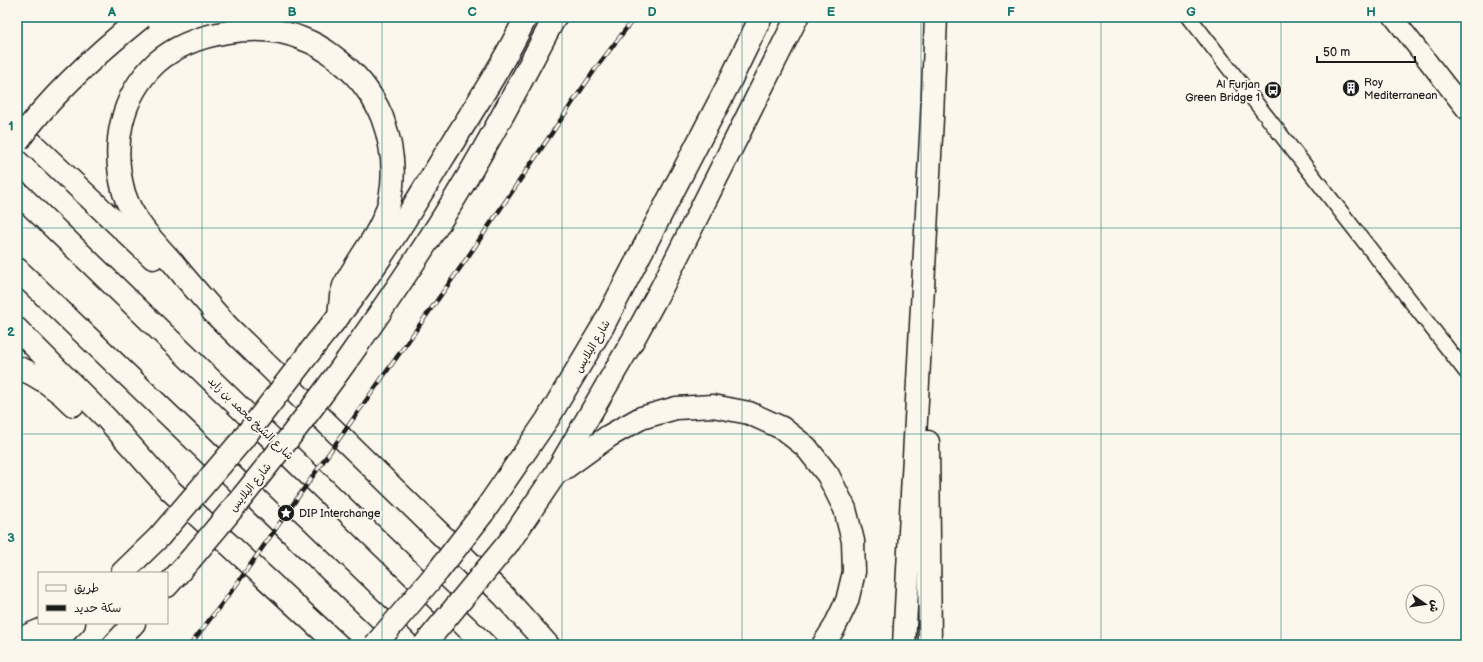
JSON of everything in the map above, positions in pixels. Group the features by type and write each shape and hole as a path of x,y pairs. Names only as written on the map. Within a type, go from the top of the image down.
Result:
{"highway":[{"path":"17,142 53,98 83,67 142,17"},
{"path":"123,572 159,537 242,440 366,281 497,70 526,17"},
{"name":"شارع اليلايس","path":"168,585 312,410 403,279 486,146 555,17"},
{"name":"شارع اليلايس","path":"375,645 438,571 483,513 547,420 604,326 729,83 761,17"},
{"path":"424,645 510,541 554,476 662,287 796,17"},
{"path":"904,645 936,17"},
{"path":"224,322 154,242 136,219 123,187 119,167 118,138 124,111 138,85 156,64 178,48 200,38 226,32 248,30 280,32 302,38 322,48 344,64 361,80 377,106 389,135 393,161 393,182 390,200 378,230 344,286 341,296 339,316"},
{"path":"17,129 135,241 224,322 503,595 561,645"},
{"name":"شارع الشيخ محمد بن زايد","path":"17,192 485,645"},
{"path":"17,269 408,645"},
{"path":"17,329 107,419 170,490 338,645"},
{"path":"17,367 32,373 51,384 109,440 146,463"},
{"path":"918,384 928,440 930,645"},
{"path":"554,476 609,436 641,418 676,408 720,407 749,413 782,428 806,447 828,476 845,509 853,541 854,572 847,601 834,628 823,645"},
{"path":"503,595 548,645"},
{"path":"17,640 52,624"},
{"path":"52,645 73,624"},
{"path":"114,645 133,624"}],"street":[{"path":"1189,17 1466,372"},
{"path":"1394,17 1466,110"}],"railway":[{"path":"190,645 234,588 465,261 596,68 635,17"}],"place":[{"name":"Roy Mediterranean","path":"1351,88"},
{"name":"Al Furjan Green Bridge 1","path":"1273,90"},
{"name":"DIP Interchange","path":"286,513"}]}
